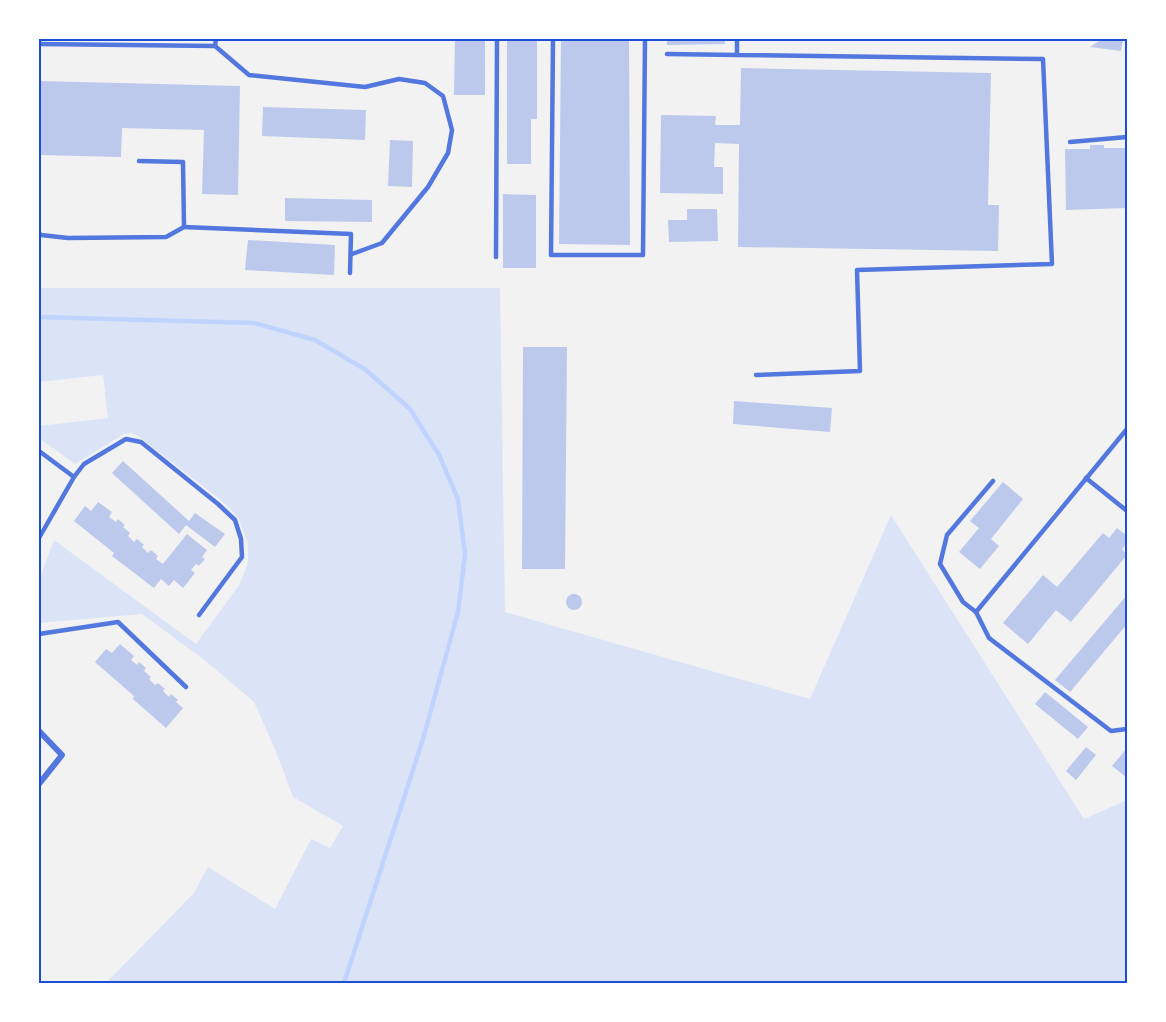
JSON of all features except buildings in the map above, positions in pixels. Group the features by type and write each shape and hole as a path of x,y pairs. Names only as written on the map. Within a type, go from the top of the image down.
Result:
{"street":[{"path":"39,731 62,754 39,784"}],"lane":[{"path":"215,46 216,39"},
{"path":"496,258 497,39"},
{"path":"553,39 551,255 644,255 645,39"},
{"path":"737,39 737,55"},
{"path":"39,44 215,46 249,75 364,87 399,79 425,84 443,96 452,130 448,153 428,187 382,243 351,254"},
{"path":"667,54 1043,59 1052,264 856,270 860,371 756,375"},
{"path":"1070,142 1127,137"},
{"path":"138,161 183,162 184,227"},
{"path":"39,233 68,237 166,237 184,227 351,234 350,273"},
{"path":"976,612 1127,429"},
{"path":"39,538 84,464 126,439 141,442 235,520 241,539 242,557 199,615"},
{"path":"39,451 74,477"},
{"path":"1086,478 1127,511"},
{"path":"993,481 947,535 940,564 963,602 976,612 989,638 1111,731 1127,729"},
{"path":"39,634 118,622 186,687"}],"shaded area":[{"path":"39,288 500,288 505,612 810,699 891,515 1084,819 1127,800 1127,983 106,983 194,893 208,867 275,909 311,839 330,848 343,826 293,797 254,702 207,662 142,614 39,623 40,577 54,540 196,644 240,584 248,562 248,543 238,518 222,501 138,436 131,433 124,434 75,464 39,438 39,426 108,418 103,375 39,382"}],"waterway":[{"path":"39,317 254,323 315,340 366,370 410,409 439,455 458,499 465,554 458,612 423,739 344,983"}]}
